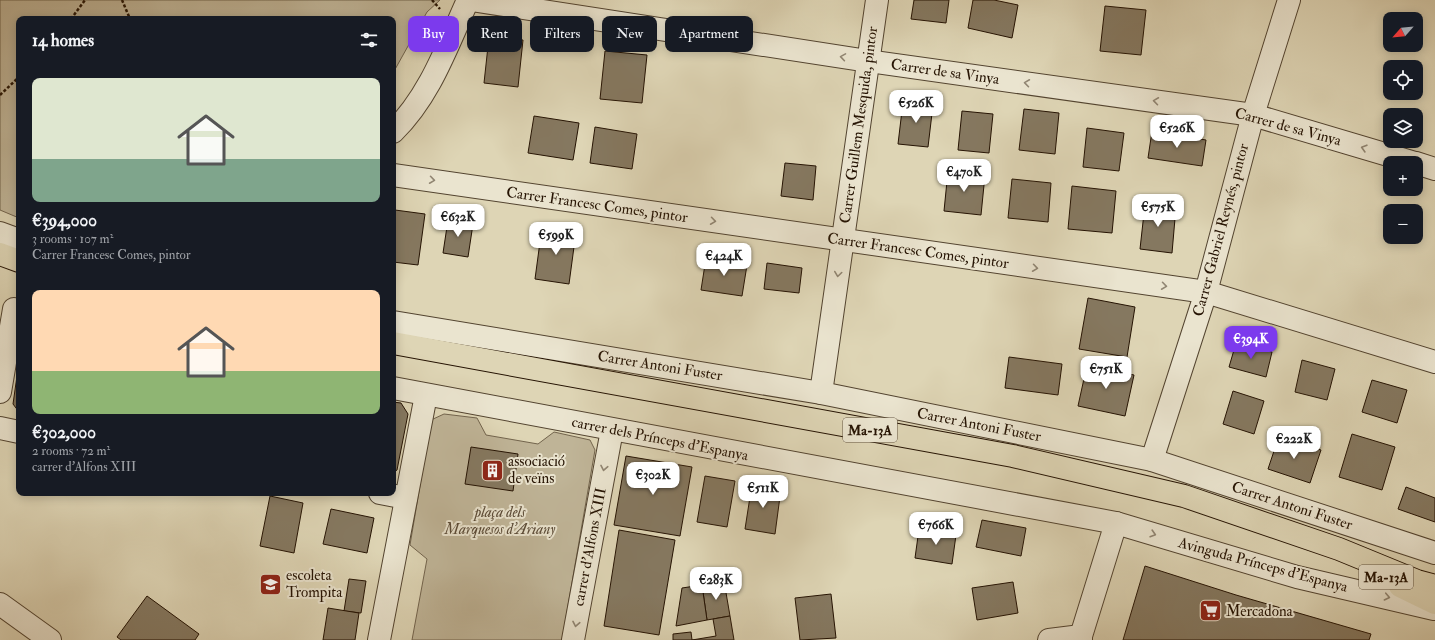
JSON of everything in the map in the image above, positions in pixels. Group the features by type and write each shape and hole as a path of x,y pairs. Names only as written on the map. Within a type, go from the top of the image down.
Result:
{"main road":[{"path":"0,254 16,260"},
{"name":"Ma-13A","path":"396,344 1013,456 1184,496 1339,549 1417,581 1435,586"},
{"name":"Ma-13A","path":"1339,549 1414,594 1435,603"}],"street":[{"name":"Carrer de sa Vinya","path":"470,0 868,61 1253,115 1392,156"},
{"path":"396,129 407,118 434,76 470,0"},
{"name":"Carrer Guillem Mesquida, pintor","path":"821,393 876,0"},
{"name":"Carrer Gabriel Reynés, pintor","path":"1152,460 1206,292 1253,115 1289,0"},
{"name":"Carrer de sa Vinya","path":"1423,165 1435,169"},
{"name":"Carrer Francesc Comes, pintor","path":"396,175 1206,292 1435,362"},
{"path":"0,233 16,239"},
{"path":"0,392 11,308"},
{"name":"Carrer Antoni Fuster","path":"396,322 821,393 1152,460 1435,553"},
{"name":"carrer dels Prínceps d'Espanya","path":"396,389 1116,523"},
{"path":"379,640 426,395"},
{"path":"0,428 16,431"},
{"name":"carrer d'Alfons XIII","path":"573,640 612,430"},
{"path":"396,496 406,498"},
{"path":"1049,640 1081,638 1116,523"},
{"name":"Avinguda Prínceps d'Espanya","path":"1116,523 1297,577 1435,609"},
{"path":"0,604 50,640"}],"path":[{"path":"73,16 85,0"},
{"path":"122,0 129,16"},
{"path":"0,95 16,80"}],"green space":[{"path":"0,0 440,0 425,16 408,16 408,46 396,68 396,16 16,16 16,217 0,210"},
{"name":"plaça dels Marquesos d'Ariany","path":"444,414 477,418 486,435 538,444 554,432 590,440 595,450 562,640 412,640 427,559 410,545 431,420"}],"building":[{"path":"914,0 949,0 946,23 911,19"},
{"path":"973,0 994,0 1018,5 1012,38 968,28"},
{"path":"1105,6 1146,10 1141,55 1100,51"},
{"path":"487,52 522,52 518,87 484,83"},
{"path":"605,52 647,55 642,103 600,99"},
{"path":"903,102 933,105 928,147 898,144"},
{"path":"1024,109 1059,113 1055,154 1019,150"},
{"path":"962,111 993,114 989,153 958,150"},
{"path":"534,116 579,123 573,160 528,153"},
{"path":"595,127 637,134 632,169 590,163"},
{"path":"1087,128 1124,133 1119,171 1083,167"},
{"path":"1152,131 1206,140 1202,166 1148,158"},
{"path":"785,163 816,166 813,200 781,196"},
{"path":"948,171 985,175 981,215 944,211"},
{"path":"1012,179 1051,183 1048,222 1008,218"},
{"path":"1072,186 1116,191 1112,233 1068,229"},
{"path":"1145,204 1176,207 1172,253 1140,249"},
{"path":"396,210 425,214 418,265 396,262"},
{"path":"448,220 473,224 468,257 443,253"},
{"path":"542,227 576,232 569,284 535,279"},
{"path":"706,258 747,265 742,296 701,290"},
{"path":"767,263 802,268 799,293 764,289"},
{"path":"1088,298 1135,307 1127,357 1079,349"},
{"path":"1236,343 1272,352 1266,377 1229,367"},
{"path":"1009,357 1062,364 1058,395 1005,388"},
{"path":"1302,360 1335,369 1327,400 1295,392"},
{"path":"1087,365 1134,375 1125,416 1078,406"},
{"path":"1372,380 1407,390 1397,423 1362,412"},
{"path":"16,383 16,408 13,404"},
{"path":"1233,391 1264,401 1254,434 1223,424"},
{"path":"396,402 401,403 408,414 396,471"},
{"path":"1352,434 1395,447 1382,490 1339,477"},
{"path":"1279,436 1321,450 1310,483 1268,469"},
{"name":"associació de veïns","path":"471,447 518,454 513,491 465,484"},
{"path":"626,456 692,467 680,536 614,525"},
{"path":"705,476 735,481 727,527 697,522"},
{"path":"752,484 781,489 775,534 745,529"},
{"path":"1406,487 1435,498 1435,522 1398,509"},
{"path":"270,496 303,503 294,553 260,546"},
{"path":"331,509 374,518 367,553 323,544"},
{"path":"982,520 1026,528 1021,556 976,547"},
{"path":"919,529 956,535 952,564 915,558"},
{"path":"619,530 675,540 659,635 604,626"},
{"name":"Mercadona","path":"1145,566 1236,595 1371,634 1369,640 1123,640"},
{"path":"349,579 366,581 361,613 344,611"},
{"path":"724,581 730,616 707,620 702,585"},
{"path":"1013,582 1018,613 977,620 972,588"},
{"path":"702,585 707,620 676,626 682,588"},
{"path":"831,594 836,638 800,640 795,598"},
{"path":"147,596 199,634 195,640 121,640 117,637"},
{"path":"328,608 359,613 355,640 323,640"},
{"path":"730,616 734,640 692,640 716,636 713,619"},
{"path":"691,632 692,640 673,640 673,634"}],"place":[{"name":"associació de veïns","path":"492,470"},
{"name":"escoleta Trompita","path":"270,584"},
{"name":"Mercadona","path":"1211,611"}]}
